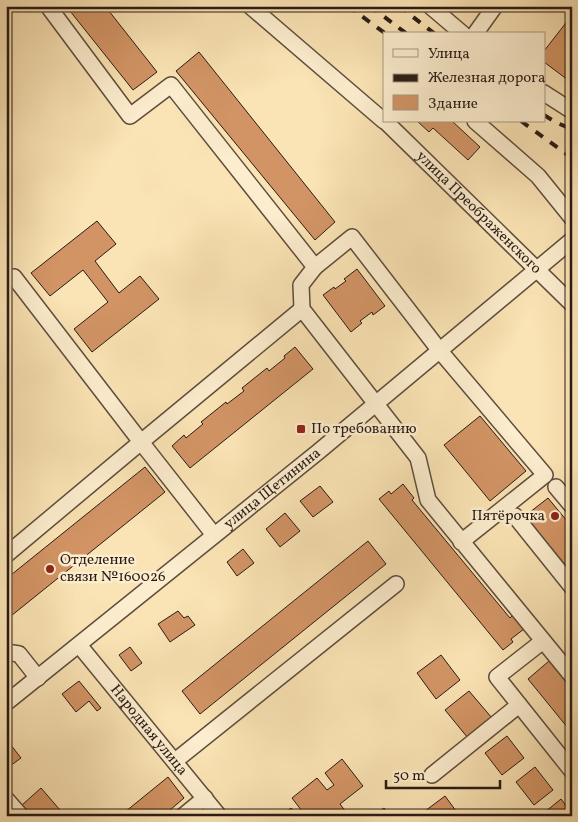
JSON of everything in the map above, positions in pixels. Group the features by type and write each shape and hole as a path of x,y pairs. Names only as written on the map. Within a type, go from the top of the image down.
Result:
{"street":[{"path":"48,6 130,116 171,85 315,267"},
{"name":"улица Преображенского","path":"250,6 383,120"},
{"path":"430,6 461,32"},
{"path":"476,32 495,6"},
{"path":"546,94 572,110"},
{"name":"улица Преображенского","path":"385,122 572,304"},
{"path":"475,122 538,176 572,218"},
{"path":"461,542 546,475 440,351 352,237 315,267 301,285 302,309 418,458 428,500 461,542 572,676"},
{"name":"улица Щетинина","path":"10,698 38,678 376,404 572,240"},
{"path":"14,277 214,535"},
{"path":"6,555 302,309"},
{"path":"556,486 572,506"},
{"path":"514,516 572,587"},
{"path":"175,761 396,584"},
{"path":"543,641 497,677 572,771"},
{"name":"Народная улица","path":"79,644 219,816"},
{"path":"6,652 19,654 38,678"},
{"path":"432,775 519,705"},
{"path":"182,816 205,798"},
{"path":"6,799 21,816"}],"building":[{"path":"66,6 105,6 157,72 133,90"},
{"path":"572,15 572,83 546,64 546,48"},
{"path":"199,52 335,222 315,240 176,71"},
{"path":"418,122 453,122 480,147 468,160 433,128 429,132"},
{"path":"97,221 116,244 95,261 119,293 140,276 159,299 92,352 74,329 108,302 83,270 50,296 31,273"},
{"path":"357,269 385,306 373,315 372,312 360,321 362,323 351,332 323,295 346,281 344,279"},
{"path":"295,347 313,369 190,468 172,446 184,435 186,438 203,424 201,422 226,402 227,404 244,391 242,388 267,368 269,371"},
{"path":"480,416 526,471 490,501 444,445"},
{"path":"145,467 165,492 6,620 6,579"},
{"path":"403,484 414,498 412,500 510,618 513,615 524,629 511,639 513,642 503,650 379,499 389,491 391,494"},
{"path":"320,486 333,502 313,517 300,501"},
{"path":"548,498 572,527 572,573 525,516"},
{"path":"285,513 300,531 280,547 266,529"},
{"path":"368,541 386,564 200,714 182,691"},
{"path":"243,549 254,563 237,576 227,562"},
{"path":"178,611 184,618 188,616 195,625 170,642 158,624"},
{"path":"130,647 142,663 131,671 119,655"},
{"path":"441,655 460,680 436,699 417,673"},
{"path":"549,661 572,689 572,733 528,679"},
{"path":"79,681 101,708 97,711 89,701 76,712 62,694"},
{"path":"469,691 492,718 468,738 445,710"},
{"path":"507,736 524,758 502,775 485,753"},
{"path":"6,741 21,758 6,769"},
{"path":"342,759 363,786 340,804 349,816 303,816 305,815 292,798 317,778 327,790 334,785 325,773"},
{"path":"535,767 553,790 534,805 516,782"},
{"path":"168,777 184,798 163,816 120,816"},
{"path":"41,788 60,810 54,816 31,816 22,805"},
{"path":"445,796 459,815 428,816 425,811"},
{"path":"561,799 572,813 572,816 540,816"},
{"path":"291,808 297,816 281,816"},
{"path":"384,808 390,816 374,816"}],"railway":[{"path":"348,6 383,32"},
{"path":"370,6 404,32"},
{"path":"399,6 432,32"},
{"path":"546,116 572,129"},
{"path":"522,122 572,158"}],"place":[{"name":"По требованию","path":"301,429"},
{"name":"Пятёрочка","path":"555,516"},
{"name":"Отделение связи №160026","path":"50,569"}]}
